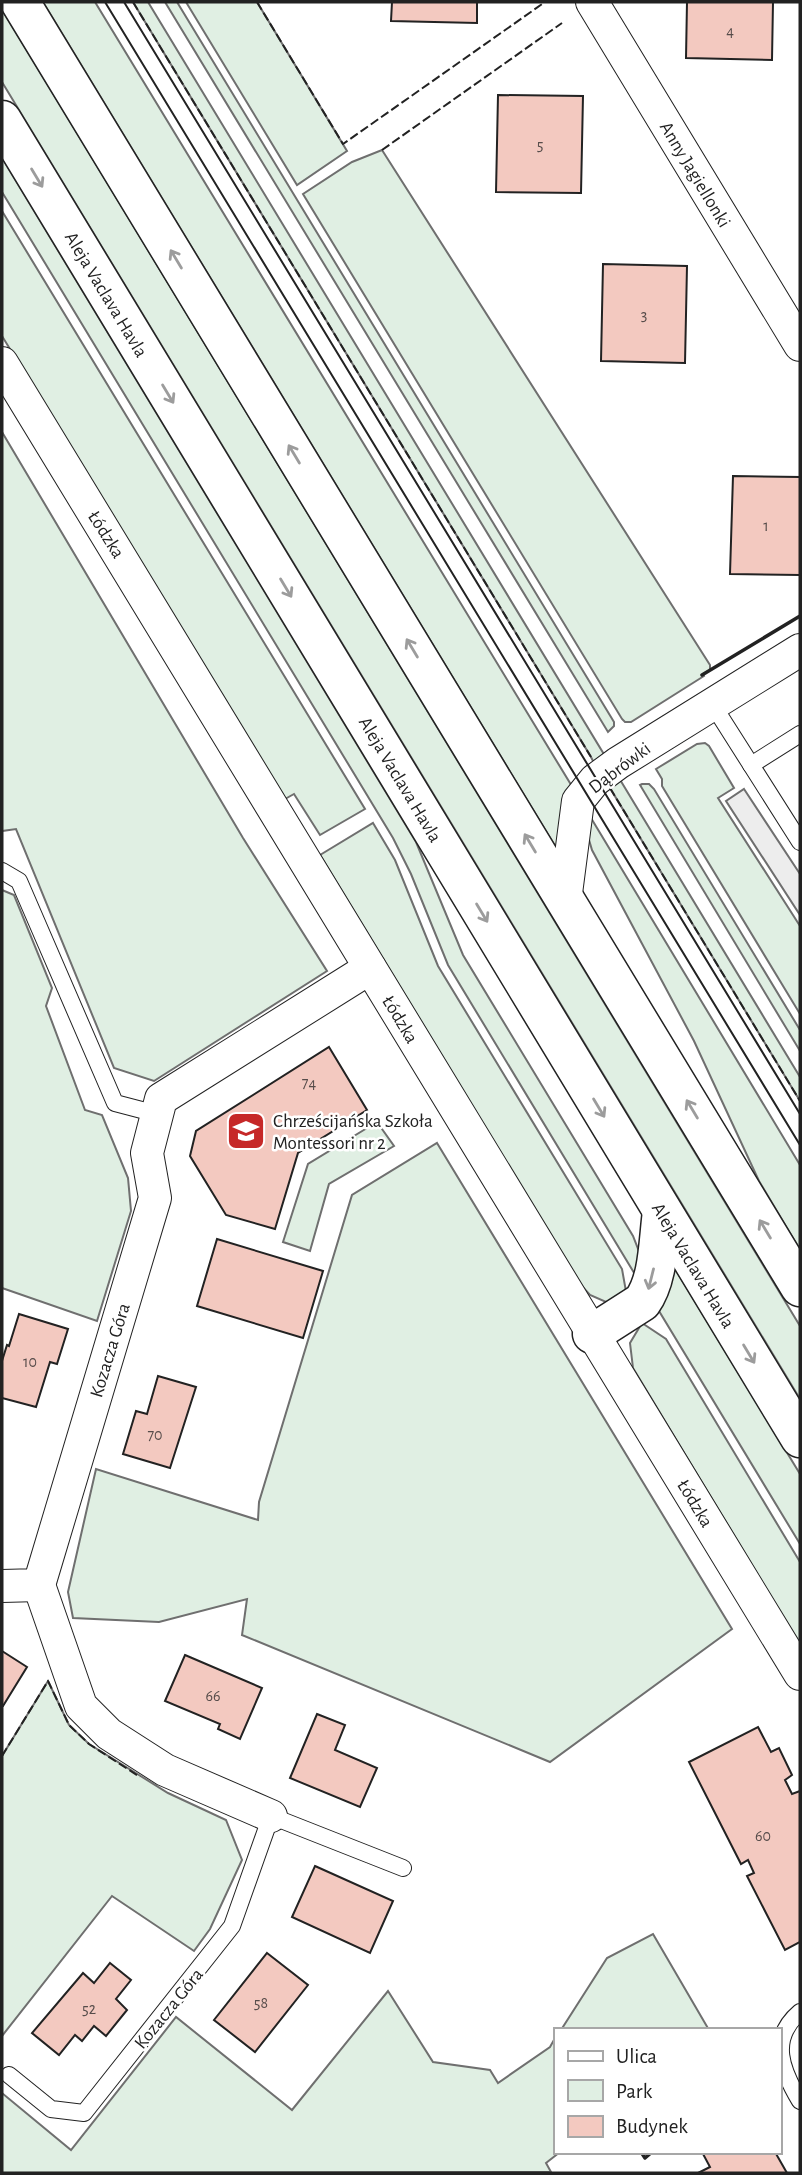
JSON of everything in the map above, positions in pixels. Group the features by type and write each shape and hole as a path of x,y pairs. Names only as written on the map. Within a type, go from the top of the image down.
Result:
{"main road":[{"path":"20,2 800,1287"},
{"name":"Aleja Vaclava Havla","path":"2,120 800,1438"},
{"path":"592,1334 642,1302 648,1294 662,1212"}],"street":[{"name":"Anny Jagiellonki","path":"592,2 800,345"},
{"name":"Łódzka","path":"2,363 800,1674"},
{"name":"Dąbrówki","path":"565,901 578,801 595,780 800,650"},
{"name":"Kozacza Góra","path":"39,1585 155,1198 147,1153 161,1099 370,968"},
{"path":"2,1586 39,1585 80,1706 109,1734 148,1760 271,1816"}],"lane":[{"path":"713,705 800,842"},
{"path":"751,765 800,734"},
{"path":"2,871 19,881 115,1103 157,1114"},
{"path":"271,1816 403,1868"},
{"name":"Kozacza Góra","path":"9,2075 51,2109 84,2113 232,1926 271,1816"},
{"path":"800,2012 787,2026 781,2044 783,2070 800,2101"}],"green space":[{"path":"43,2 95,2 573,788 560,854"},
{"path":"133,2 148,2 605,756 594,763 591,757"},
{"path":"165,2 177,2 614,722 608,732"},
{"path":"186,2 257,2 347,151 297,185"},
{"path":"2,9 800,1326 800,1399 2,82"},
{"path":"382,150 710,665 710,670 703,674 704,676 631,722 622,719 303,194 352,162"},
{"path":"2,158 416,842 463,955 633,1236 640,1254 639,1281 448,965 411,874 393,838 2,192"},
{"path":"2,211 365,809 320,835 294,794 285,799 2,336"},
{"path":"2,432 243,838 327,971 154,1081 114,1068 16,829 2,831"},
{"path":"705,743 734,788 718,798 800,926 800,1014 662,786 662,779 656,769 697,744"},
{"path":"619,778 800,1077 800,1101 610,788"},
{"path":"649,784 654,789 800,1030 800,1051 640,785"},
{"path":"588,813 800,1165 800,1250 759,1181 694,1041 592,850 587,833"},
{"path":"373,823 395,860 438,966 622,1269 627,1297 606,1302 590,1295 580,1284 320,855"},
{"path":"2,890 14,895 52,988 46,1006 85,1110 102,1115 128,1178 131,1211 97,1321 2,1288"},
{"path":"377,1122 394,1146 329,1184 310,1251 283,1242 308,1164"},
{"path":"437,1143 732,1629 550,1762 242,1635 247,1599 159,1622 73,1618 68,1592 96,1469 258,1520 259,1502 352,1195"},
{"path":"668,1257 800,1474 800,1544 656,1306"},
{"path":"642,1323 666,1339 800,1562 800,1645 633,1368 630,1343"},
{"path":"48,1681 69,1725 89,1744 168,1793 226,1820 242,1860 210,1929 194,1951 112,1896 2,2036 2,1756"},
{"path":"653,1934 708,2028 562,2028 607,1958"},
{"path":"388,1991 433,2062 490,2070 498,2083 550,2047 554,2040 554,2154 557,2154 546,2163 551,2172 2,2173 2,2093 71,2150 176,2017 292,2110"}],"shaded area":[{"path":"744,789 800,874 800,915 726,801"}],"building":[{"path":"392,2 477,2 477,23 391,21"},
{"path":"687,2 773,2 772,60 686,58"},
{"path":"498,95 583,96 581,193 496,192"},
{"path":"603,264 687,266 685,363 601,361"},
{"path":"733,476 800,477 800,575 730,574"},
{"path":"329,1047 367,1110 298,1153 275,1229 226,1215 190,1156 196,1131"},
{"path":"217,1239 323,1271 303,1338 197,1306"},
{"path":"19,1314 68,1329 57,1364 50,1362 36,1407 2,1398 2,1361"},
{"path":"158,1376 196,1387 170,1468 123,1454 136,1411 147,1414"},
{"path":"2,1651 27,1667 3,1706 2,1706"},
{"path":"185,1655 262,1688 240,1739 218,1729 220,1724 165,1701"},
{"path":"317,1714 345,1725 335,1750 377,1768 360,1807 290,1778"},
{"path":"758,1727 771,1752 779,1748 792,1775 785,1780 792,1794 800,1791 800,1942 785,1950 747,1876 754,1873 748,1860 741,1864 689,1762"},
{"path":"315,1866 393,1901 370,1953 292,1917"},
{"path":"267,1953 308,1985 255,2052 214,2020"},
{"path":"110,1963 131,1980 116,1999 127,2010 106,2036 94,2026 82,2041 75,2035 59,2055 32,2033 83,1973 94,1983"},
{"path":"703,2154 776,2154 787,2173 698,2173 710,2167"}],"tram line":[{"path":"105,2 800,1145"},
{"path":"124,2 800,1114"}],"fence":[{"path":"133,2 591,757"},
{"path":"257,2 343,144 545,2"},
{"path":"382,150 562,23"},
{"path":"610,788 800,1101"},
{"path":"2,1756 48,1681 69,1725 89,1744 140,1777"}],"wall":[{"path":"702,675 800,616"},
{"path":"642,2154 645,2158 650,2154"}],"place":[{"name":"Chrześcijańska Szkoła Montessori nr 2","path":"246,1131"}]}
